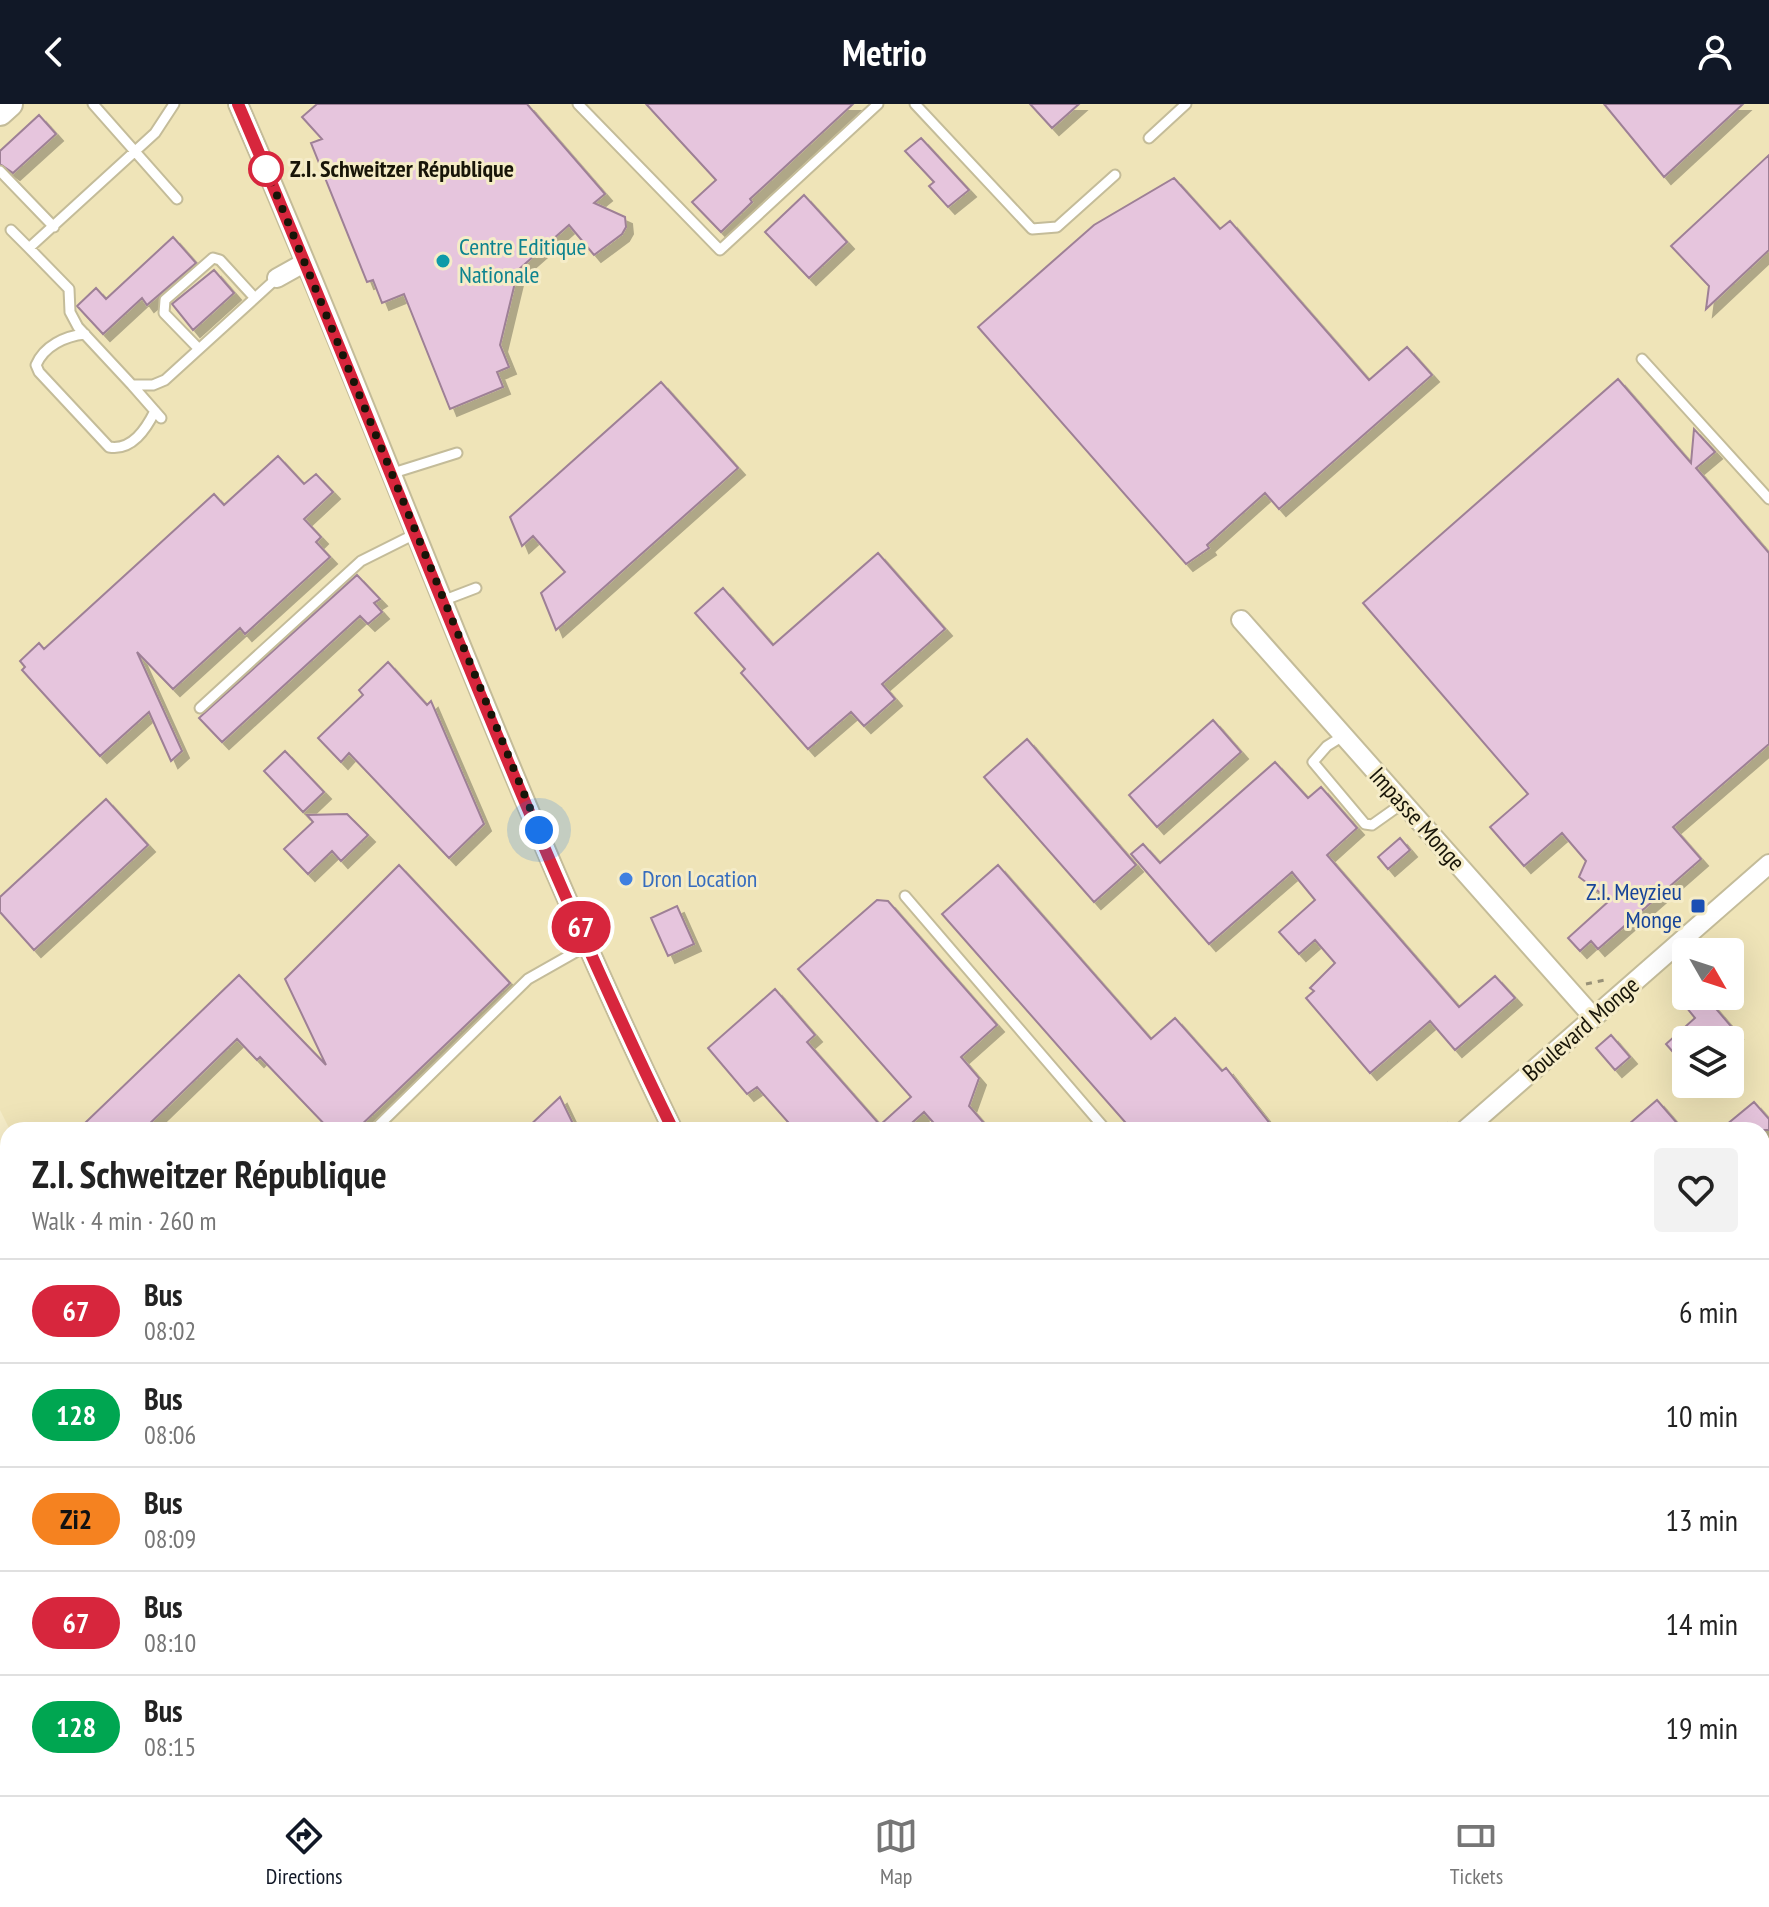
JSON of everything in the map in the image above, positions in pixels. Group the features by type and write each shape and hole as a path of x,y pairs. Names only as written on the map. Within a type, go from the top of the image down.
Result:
{"main road":[{"path":"0,113 10,104"}],"street":[{"path":"238,104 442,601 588,945 669,1122"},
{"path":"277,278 304,263"},
{"name":"Impasse Monge","path":"1241,620 1594,1018"},
{"name":"Boulevard Monge","path":"1474,1122 1769,864"}],"lane":[{"path":"93,104 177,199"},
{"path":"29,248 155,133 174,104"},
{"path":"578,104 720,250 878,104"},
{"path":"915,104 1032,229 1057,227 1115,175"},
{"path":"1149,138 1186,104"},
{"path":"0,171 54,227"},
{"path":"11,230 69,289 70,312 85,334 158,415 126,446 109,447 39,372 36,365 39,358 68,336 85,334"},
{"path":"198,348 164,313 165,300 213,258 220,260 253,296"},
{"path":"132,385 153,385 165,380 253,296 277,278"},
{"path":"1642,359 1769,499"},
{"path":"390,474 457,453"},
{"path":"200,708 361,561 415,534"},
{"path":"442,601 476,588"},
{"path":"1343,736 1327,746 1313,762 1365,824 1372,825 1403,803"},
{"path":"905,896 1099,1122"},
{"path":"382,1122 528,979 588,945"}],"shaded area":[{"path":"0,104 1769,104 1769,1122 6,1122 0,1110"}],"building":[{"name":"Centre Editique Nationale","path":"317,104 527,104 605,194 594,203 625,217 626,227 622,234 594,255 569,225 518,270 500,345 509,367 497,372 503,387 450,409 404,294 382,303 373,280 367,282 311,143 322,139 302,117"},
{"path":"646,104 853,104 750,199 752,202 721,232 692,202 716,180"},
{"path":"1030,104 1079,104 1052,128"},
{"path":"1604,104 1743,104 1664,177"},
{"path":"39,115 56,134 13,173 0,164 0,151"},
{"path":"921,138 969,190 948,207 929,186 934,182 905,151"},
{"path":"1769,155 1769,250 1706,309 1709,286 1671,246"},
{"path":"1174,178 1220,229 1230,221 1369,380 1407,347 1432,375 1279,509 1265,493 1207,545 1209,548 1186,564 978,327 1094,225"},
{"path":"804,195 847,242 809,278 765,232"},
{"path":"173,237 196,263 147,305 142,298 103,334 77,306 96,288 106,299"},
{"path":"214,270 234,293 193,330 172,304"},
{"path":"1618,379 1691,463 1694,429 1715,452 1696,468 1769,553 1769,744 1673,827 1701,859 1598,949 1591,941 1580,951 1568,938 1610,900 1579,877 1586,861 1562,833 1524,866 1490,827 1528,794 1363,603"},
{"path":"661,382 738,468 556,630 541,593 565,572 533,536 522,546 510,517"},
{"path":"278,456 304,484 316,474 333,492 304,519 321,537 316,542 330,557 245,634 240,628 173,689 137,652 182,751 171,761 149,712 100,756 22,670 25,667 20,661 39,643 44,649 214,494 224,505"},
{"path":"878,553 945,629 882,684 895,699 864,726 851,712 808,749 741,673 745,669 695,613 723,588 773,645"},
{"path":"357,575 380,599 374,603 382,612 368,624 360,616 222,742 199,718"},
{"path":"388,662 427,705 431,701 484,824 449,858 349,753 341,762 318,738 363,695 359,690"},
{"path":"1213,720 1241,752 1157,827 1129,795"},
{"path":"1027,739 1136,865 1094,902 984,777"},
{"path":"285,751 324,792 303,812 264,771"},
{"path":"1275,762 1308,798 1321,787 1357,828 1327,855 1459,1007 1495,976 1515,998 1455,1050 1430,1021 1370,1073 1306,998 1314,991 1310,988 1335,963 1315,940 1299,954 1279,932 1315,900 1292,872 1209,944 1131,854 1143,844 1160,863"},
{"path":"106,799 148,845 34,950 0,912 0,897"},
{"path":"347,814 368,835 341,861 332,851 308,874 284,849 313,822 307,815"},
{"path":"1400,838 1410,850 1388,869 1378,857"},
{"path":"399,865 510,983 364,1122 322,1122 260,1057 257,1060 237,1039 151,1122 86,1122 239,975 326,1065 285,979"},
{"path":"998,865 1151,1039 1175,1018 1222,1071 1226,1068 1269,1122 1125,1122 942,914"},
{"path":"877,900 888,901 997,1025 961,1057 979,1078 969,1106 983,1122 933,1122 924,1112 913,1122 883,1122 911,1097 798,969"},
{"path":"677,906 694,944 668,956 651,918"},
{"path":"775,989 815,1035 807,1042 877,1122 788,1122 757,1087 747,1094 708,1048"},
{"path":"1688,1010 1717,1010 1731,1026 1686,1026 1695,1018"},
{"path":"1611,1035 1630,1057 1615,1070 1596,1048"},
{"path":"560,1097 572,1122 533,1122"},
{"path":"1657,1100 1676,1122 1631,1122"},
{"path":"1754,1102 1769,1119 1769,1122 1730,1122"}],"bus line":[{"name":"67","path":"238,104 442,601 588,945 669,1122"}],"place":[{"name":"Z.I. Schweitzer République","path":"266,169"},
{"name":"Centre Editique Nationale","path":"443,261"},
{"name":"Dron Location","path":"626,879"},
{"name":"Z.I. Meyzieu Monge","path":"1698,906"}],"route":[{"path":"266,169 539,830"}]}
